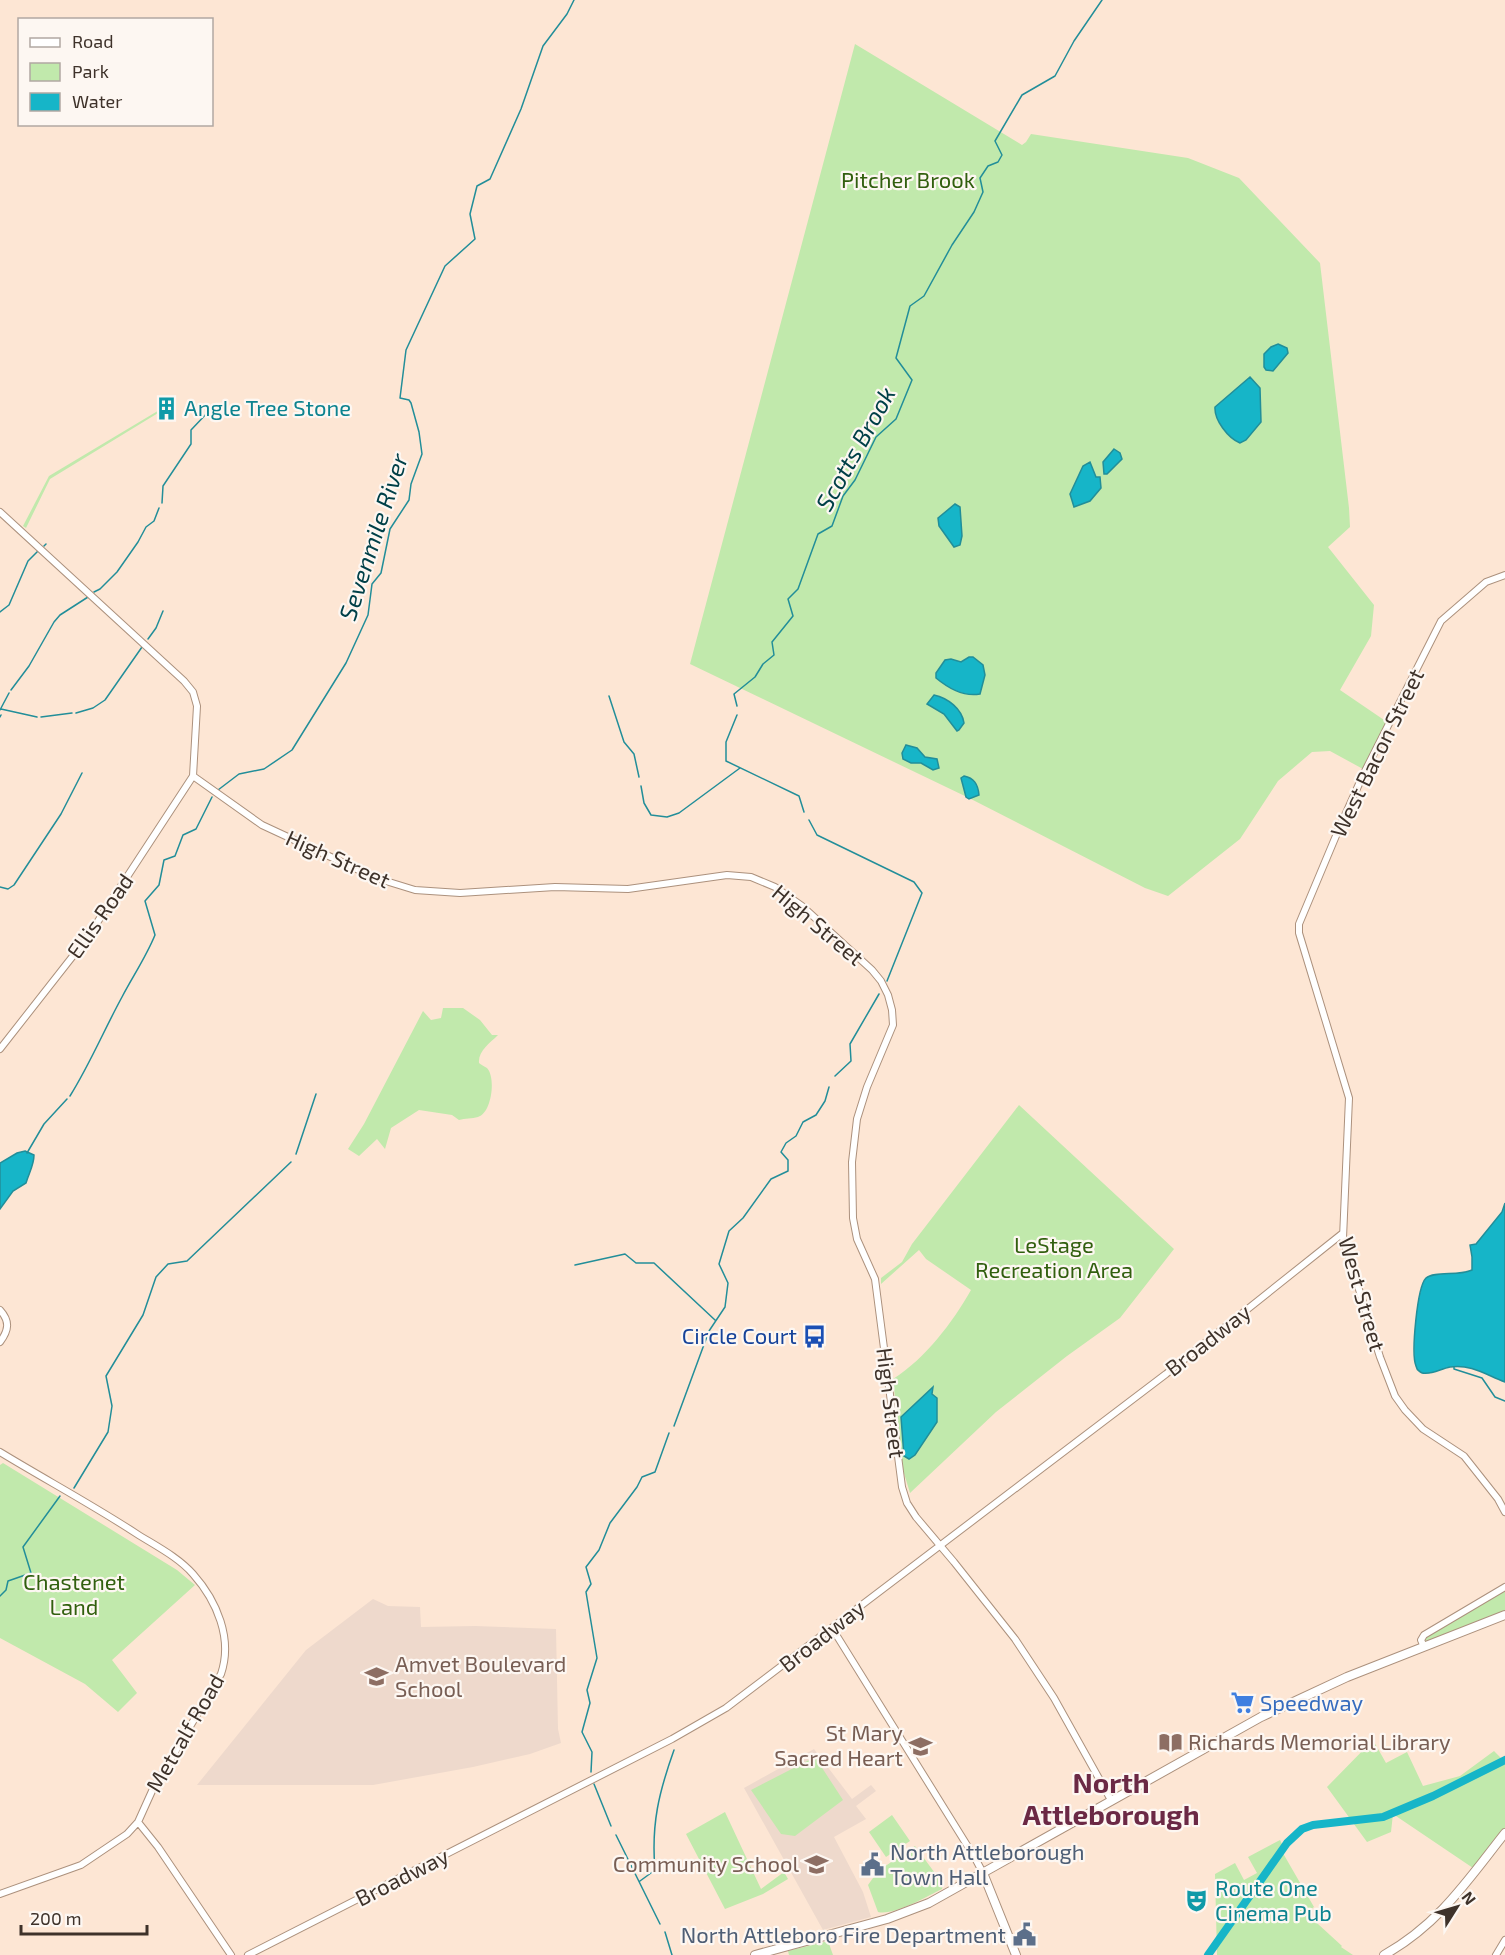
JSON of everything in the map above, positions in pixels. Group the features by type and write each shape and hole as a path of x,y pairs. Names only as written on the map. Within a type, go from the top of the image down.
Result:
{"main road":[{"path":"755,1955 896,1916 929,1903 1270,1713 1347,1677 1505,1615"},
{"path":"1384,1955 1424,1929 1441,1912 1505,1833"},
{"path":"983,1873 1016,1955"}],"street":[{"path":"0,512 184,681 193,692 197,706 193,776"},
{"name":"West Bacon Street","path":"1308,961 1299,933 1299,924 1364,776 1441,621 1486,582 1505,575"},
{"name":"Ellis Road","path":"0,1049 87,938 193,776"},
{"name":"High Street","path":"193,776 262,825 376,878 415,890 460,893 555,887 628,889 727,875 751,877 775,887 802,906 872,970 888,995 893,1025 856,1119 852,1162 853,1225 856,1239 875,1279 902,1487 907,1503 916,1517 1034,1667 1111,1800"},
{"name":"West Street","path":"1308,961 1349,1098 1350,1120 1343,1233 1369,1323 1395,1396 1418,1425 1465,1457 1498,1499 1505,1512"},
{"name":"Broadway","path":"248,1955 693,1728 744,1695 1172,1370 1343,1233"},
{"path":"0,1310 6,1317 8,1326 0,1342"},
{"name":"Metcalf Road","path":"0,1452 124,1525 186,1567 207,1592 221,1622 225,1638 225,1656 220,1674 152,1791 138,1822"},
{"path":"1424,1647 1421,1640 1424,1635 1505,1587"},
{"path":"832,1628 983,1873"},
{"path":"0,1894 81,1864 127,1834 138,1822 158,1847 231,1955"},
{"path":"1496,1955 1505,1940"}],"shaded area":[{"name":"Amvet Boulevard School","path":"373,1599 388,1606 420,1607 421,1627 556,1629 558,1729 561,1743 530,1754 473,1767 373,1785 197,1785 306,1650"},
{"name":"Community School","path":"814,1749 852,1799 871,1785 876,1791 856,1806 866,1819 834,1837 863,1892 871,1917 823,1930 744,1788"}],"green space":[{"name":"Pitcher Brook","path":"855,44 1022,145 1031,134 1188,158 1239,178 1320,263 1350,527 1328,547 1374,605 1371,636 1340,690 1387,722 1363,769 1330,751 1312,752 1278,781 1240,839 1168,896 1145,888 969,798 690,664"},
{"name":"Angle Tree Stone","path":"163,405 169,410 166,413 163,410 50,479 26,528 23,526 49,476 161,409"},
{"path":"443,1008 463,1008 480,1020 492,1035 498,1035 485,1048 479,1059 479,1063 490,1073 491,1079 491,1094 487,1109 478,1117 459,1120 452,1115 419,1110 391,1128 385,1149 377,1139 359,1156 348,1149 364,1124 423,1011 431,1020 441,1018"},
{"name":"LeStage Recreation Area","path":"1019,1105 1174,1249 1120,1318 996,1412 910,1493 903,1470 893,1379 916,1361 937,1339 971,1290 926,1259 919,1250 881,1284 881,1278 902,1262 912,1244"},
{"name":"Chastenet Land","path":"3,1463 177,1570 195,1585 112,1660 137,1693 118,1712 85,1684 0,1638 0,1465"},
{"path":"1505,1590 1505,1611 1427,1643 1425,1641 1426,1637"},
{"path":"1373,1740 1386,1763 1407,1752 1423,1786 1460,1776 1494,1751 1505,1762 1505,1831 1481,1857 1477,1866 1473,1868 1393,1814 1391,1832 1367,1842 1327,1787"},
{"path":"815,1757 843,1800 795,1836 781,1834 751,1790"},
{"path":"725,1812 761,1889 784,1872 788,1879 763,1894 725,1909 686,1834"},
{"path":"892,1815 910,1841 886,1857 869,1832"},
{"path":"1280,1840 1283,1846 1280,1848 1314,1907 1306,1913 1341,1947 1353,1955 1217,1955 1215,1874 1235,1863 1244,1880 1257,1873 1248,1857"},
{"path":"915,1846 943,1884 942,1889 901,1908 878,1912 868,1885 878,1871"},
{"path":"828,1941 833,1955 789,1955 788,1951"}],"water":[{"path":"1278,344 1287,348 1288,353 1273,371 1266,370 1264,354"},
{"path":"1250,377 1260,388 1261,422 1246,440 1240,443 1223,428 1215,407"},
{"path":"1114,449 1120,453 1122,459 1107,474 1104,474 1103,462"},
{"path":"1090,462 1096,477 1100,477 1101,488 1090,501 1074,507 1070,494 1083,466"},
{"path":"955,504 960,507 962,536 960,545 954,547 939,526 938,518"},
{"path":"973,657 983,665 985,675 980,694 957,691 936,678 936,673 945,660 961,662"},
{"path":"934,695 949,701 960,713 964,723 959,730 957,731 944,714 927,704"},
{"path":"906,745 917,748 925,757 937,759 939,768 933,770 921,763 911,763 903,759 902,753"},
{"path":"964,776 975,782 979,795 969,799 966,797 961,778"},
{"path":"25,1151 34,1155 26,1183 13,1191 0,1209 0,1163"},
{"path":"1505,1203 1505,1382 1479,1371 1458,1366 1433,1373 1422,1373 1416,1368 1414,1348 1423,1284 1430,1276 1472,1270 1470,1245 1476,1244 1502,1212"},
{"path":"933,1387 932,1394 937,1398 937,1422 915,1455 909,1459 904,1456 901,1417"}],"waterway":[{"name":"Sevenmile River","path":"218,790 239,774 264,769 292,750 346,663 368,615 372,584 381,573 390,529 409,500 411,484 422,454 411,403 409,400 400,398 406,350 445,266 475,239 470,214 477,186 490,179 521,109 543,46 567,14 574,0"},
{"name":"Scotts Brook","path":"737,706 734,694 755,677 763,664 774,655 772,642 793,616 788,599 798,589 818,534 832,526 843,496 855,480 876,437 896,419 912,380 896,358 910,306 924,296 952,245 974,212 983,192 980,178 988,166 998,162 1002,155 995,141 1022,95 1055,76 1074,41 1102,0"},
{"path":"162,503 163,486 191,444 191,430 209,411"},
{"path":"94,592 117,572 146,527 154,521 159,508"},
{"path":"0,612 9,605 28,561 38,551"},
{"path":"11,690 29,666 54,622 60,615 88,597"},
{"path":"148,639 156,628 163,611"},
{"path":"76,713 93,708 105,700 142,647"},
{"path":"0,710 9,693"},
{"path":"609,696 624,742 634,754 639,777"},
{"path":"1,709 37,717"},
{"path":"41,717 72,713"},
{"name":"Scotts Brook","path":"737,715 726,742 726,761 799,796 804,812"},
{"path":"641,786 644,803 651,815 667,817 679,813 740,768"},
{"path":"0,887 8,889 14,885 61,814 82,773"},
{"name":"Sevenmile River","path":"70,1096 155,935 145,901 159,885 164,860 175,856 183,835 196,829 212,797"},
{"name":"Scotts Brook","path":"809,820 817,835 914,882 922,893 887,981"},
{"name":"Scotts Brook","path":"835,1076 851,1061 850,1044 879,994"},
{"name":"Scotts Brook","path":"674,1426 709,1331 725,1307 728,1283 719,1264 729,1231 743,1218 771,1179 788,1171 788,1160 781,1152 786,1143 796,1136 803,1122 816,1115 825,1101 829,1087"},
{"path":"296,1154 316,1094"},
{"name":"Sevenmile River","path":"27,1153 44,1124 67,1099"},
{"path":"74,1488 108,1432 112,1406 106,1376 143,1315 156,1277 168,1264 187,1261 291,1162"},
{"path":"575,1265 625,1254 636,1263 654,1263 715,1320"},
{"path":"1454,1367 1454,1369 1482,1378 1495,1397 1505,1401"},
{"name":"Scotts Brook","path":"591,1772 592,1752 582,1732 590,1703 587,1690 597,1658 586,1592 591,1584 586,1567 599,1550 610,1523 642,1477 655,1472 669,1433"},
{"path":"0,1596 6,1590 8,1581 31,1573 23,1547 60,1496"},
{"path":"640,1881 655,1870 654,1838 657,1808 674,1750"},
{"path":"1208,1955 1287,1843 1302,1829 1313,1825 1383,1817 1433,1796 1505,1760"},
{"name":"Scotts Brook","path":"594,1784 611,1826"},
{"name":"Scotts Brook","path":"616,1835 660,1924"},
{"name":"Scotts Brook","path":"665,1932 672,1955"}],"place":[{"name":"Angle Tree Stone","path":"166,408"},
{"name":"Circle Court","path":"815,1336"},
{"name":"Amvet Boulevard School","path":"377,1677"},
{"name":"Speedway","path":"1242,1703"},
{"name":"Richards Memorial Library","path":"1170,1742"},
{"name":"St Mary Sacred Heart","path":"921,1746"},
{"name":"Community School","path":"817,1864"},
{"name":"North Attleborough Town Hall","path":"872,1865"},
{"name":"Route One Cinema Pub","path":"1197,1901"},
{"name":"North Attleboro Fire Department","path":"1024,1935"}],"district":[{"name":"North Attleborough","path":"1111,1799"}]}
